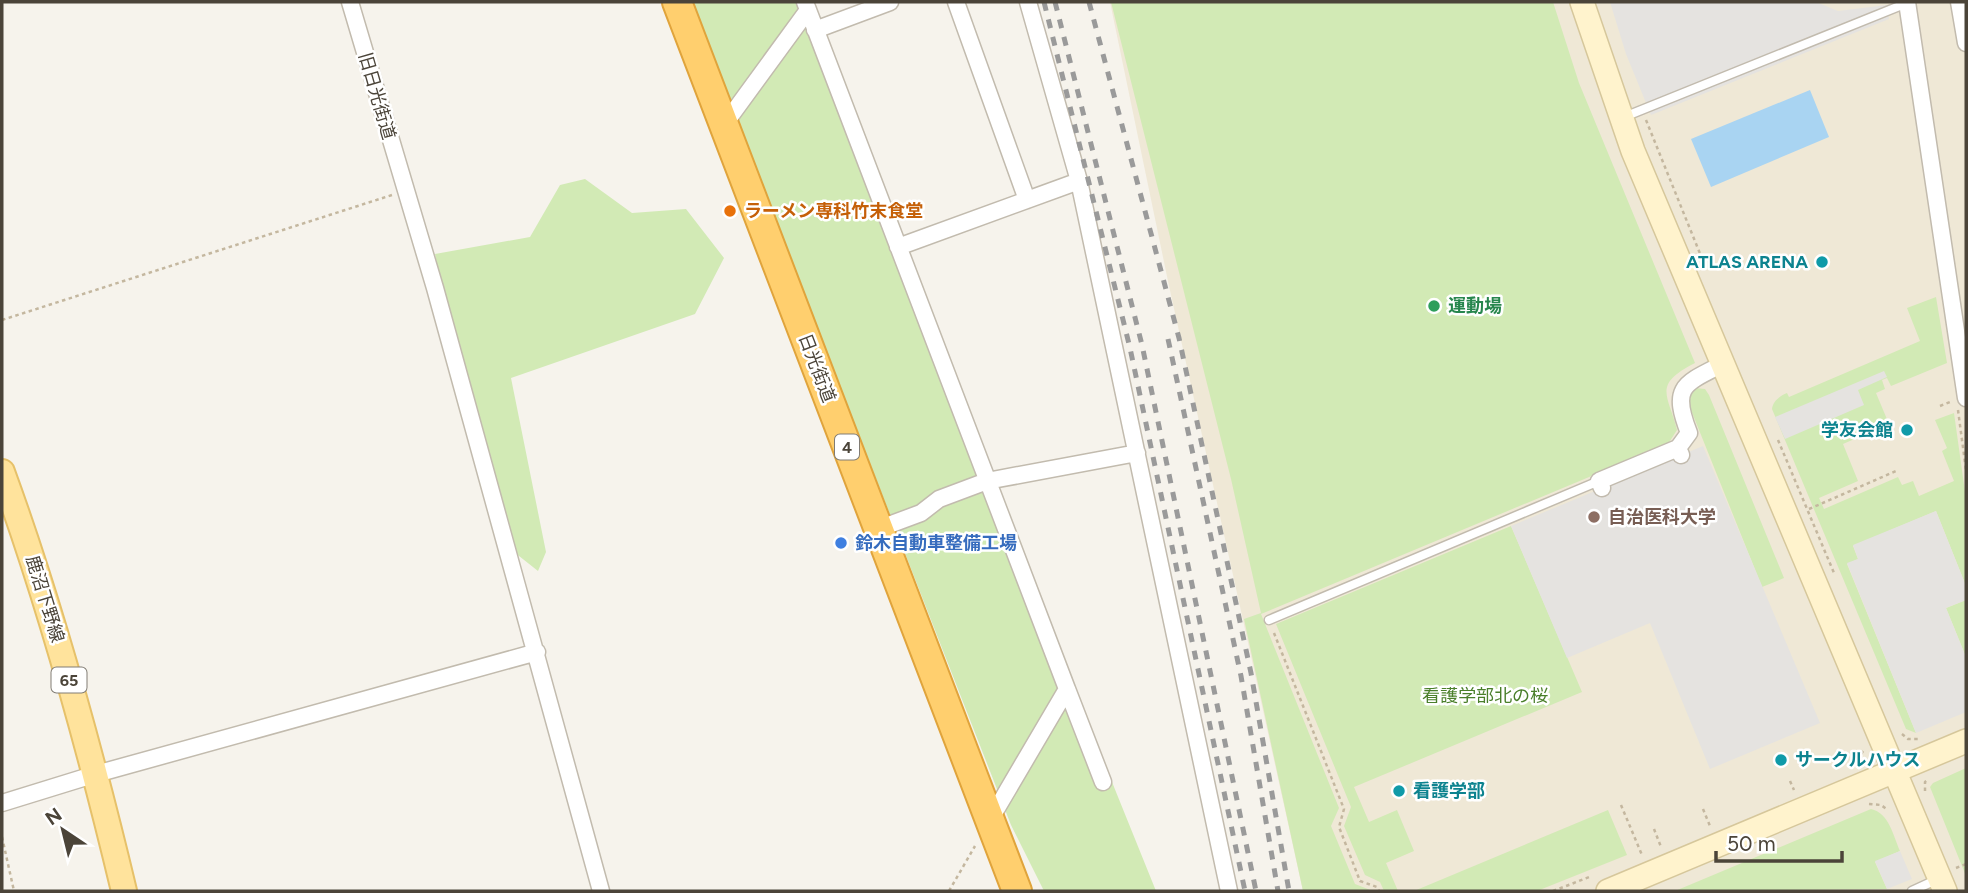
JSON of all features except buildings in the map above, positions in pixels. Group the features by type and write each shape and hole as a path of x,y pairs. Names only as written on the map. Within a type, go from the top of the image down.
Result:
{"highway":[{"name":"日光街道","path":"677,2 1017,891"}],"main road":[{"name":"鹿沼下野線","path":"2,472 31,552 96,774 124,891"}],"street":[{"name":"旧日光街道","path":"350,2 537,652 601,891"},
{"path":"815,30 890,2"},
{"path":"956,2 1027,200"},
{"path":"1028,2 1079,181 1229,891"},
{"path":"1582,2 1631,114 1723,364 1894,771 1947,879"},
{"path":"1907,2 1966,398"},
{"path":"1959,2 1966,43"},
{"path":"724,125 806,6"},
{"path":"806,6 1103,782"},
{"path":"898,247 1079,181"},
{"path":"1600,484 1679,452 1689,433 1679,409 1678,397 1683,386 1723,364"},
{"path":"878,529 922,513 939,499 987,481 1137,453"},
{"path":"2,803 96,774 537,652"},
{"path":"990,820 1066,689"},
{"path":"1601,887 1966,741"}],"lane":[{"path":"1631,114 1907,2"},
{"path":"1269,620 1600,484"},
{"path":"1912,891 1947,879"}],"path":[{"path":"1631,114 1709,276"},
{"path":"2,320 405,190"},
{"path":"1940,406 1956,400 1966,470"},
{"path":"1777,436 1836,577"},
{"path":"1808,509 1896,471"},
{"path":"1269,620 1345,809 1339,827 1360,881 1377,887 1379,891"},
{"path":"1901,734 1909,739 1921,739"},
{"path":"1854,766 1863,750"},
{"path":"1790,781 1795,791"},
{"path":"1869,804 1881,805 1889,811"},
{"path":"1621,805 1642,855 1661,847 1654,829"},
{"path":"1703,809 1710,826"},
{"path":"948,891 990,820"},
{"path":"2,837 14,891"},
{"path":"1947,879 1966,864"},
{"path":"1553,891 1592,876 1601,887"}],"shaded area":[{"name":"自治医科大学","path":"1110,2 1966,2 1966,891 1303,891 1169,286"},
{"path":"1610,2 1816,2 1838,11 1887,5 1889,19 1651,115 1626,54"},
{"path":"1884,371 1887,377 1858,390 1864,405 1785,439 1775,417"},
{"path":"1703,446 1820,723 1710,769 1650,623 1567,658 1511,526"},
{"path":"1936,511 1966,586 1966,600 1946,608 1966,657 1966,712 1916,733 1847,563 1858,559 1853,545"},
{"path":"1900,851 1912,879 1887,889 1875,861"}],"green space":[{"path":"690,2 797,2 1156,891 1044,891 1011,825"},
{"name":"運動場","path":"1111,2 1553,2 1579,83 1695,363 1668,384 1667,399 1677,430 1668,444 1261,614 1339,808 1331,826 1355,884 1373,891 1303,891 1244,619 1261,613 1231,479"},
{"path":"585,179 632,213 686,209 724,258 695,314 511,378 546,552 538,571 514,552 447,314 435,254 530,237 560,185"},
{"path":"1936,297 1947,363 1891,386 1887,378 1882,380 1885,389 1876,393 1889,424 1843,444 1858,481 1819,498 1824,509 1898,477 1902,485 1913,481 1919,496 1954,481 1942,451 1947,448 1935,420 1954,413 1966,499 1966,586 1936,511 1853,546 1858,559 1847,564 1916,733 1906,729 1772,409 1777,399 1787,393 1789,397 1920,341 1907,308"},
{"path":"1695,388 1705,389 1709,395 1784,578 1762,587 1689,405 1688,395"},
{"name":"看護学部北の桜","path":"1511,526 1582,692 1354,787 1369,822 1397,810 1414,851 1386,863 1398,891 1384,891 1380,882 1365,875 1344,826 1351,807 1276,624"},
{"path":"1966,600 1966,657 1946,608"},
{"path":"1966,768 1966,876 1930,787 1933,783"},
{"path":"1871,809 1886,820 1900,851 1875,862 1887,889 1675,891"},
{"path":"1608,810 1627,855 1537,891 1414,891"}],"water":[{"path":"1810,90 1829,137 1711,187 1691,139"}],"railway":[{"path":"1044,2 1130,348 1245,891"},
{"path":"1055,2 1142,345 1256,891"},
{"path":"1089,2 1179,338 1251,673 1289,891"},
{"path":"1168,339 1241,676 1278,891"}],"place":[{"name":"ラーメン専科竹末食堂","path":"730,211"},
{"name":"ATLAS ARENA","path":"1822,262"},
{"name":"運動場","path":"1434,306"},
{"name":"学友会館","path":"1907,430"},
{"name":"自治医科大学","path":"1594,517"},
{"name":"鈴木自動車整備工場","path":"841,543"},
{"name":"サークルハウス","path":"1781,760"},
{"name":"看護学部","path":"1399,791"}]}
